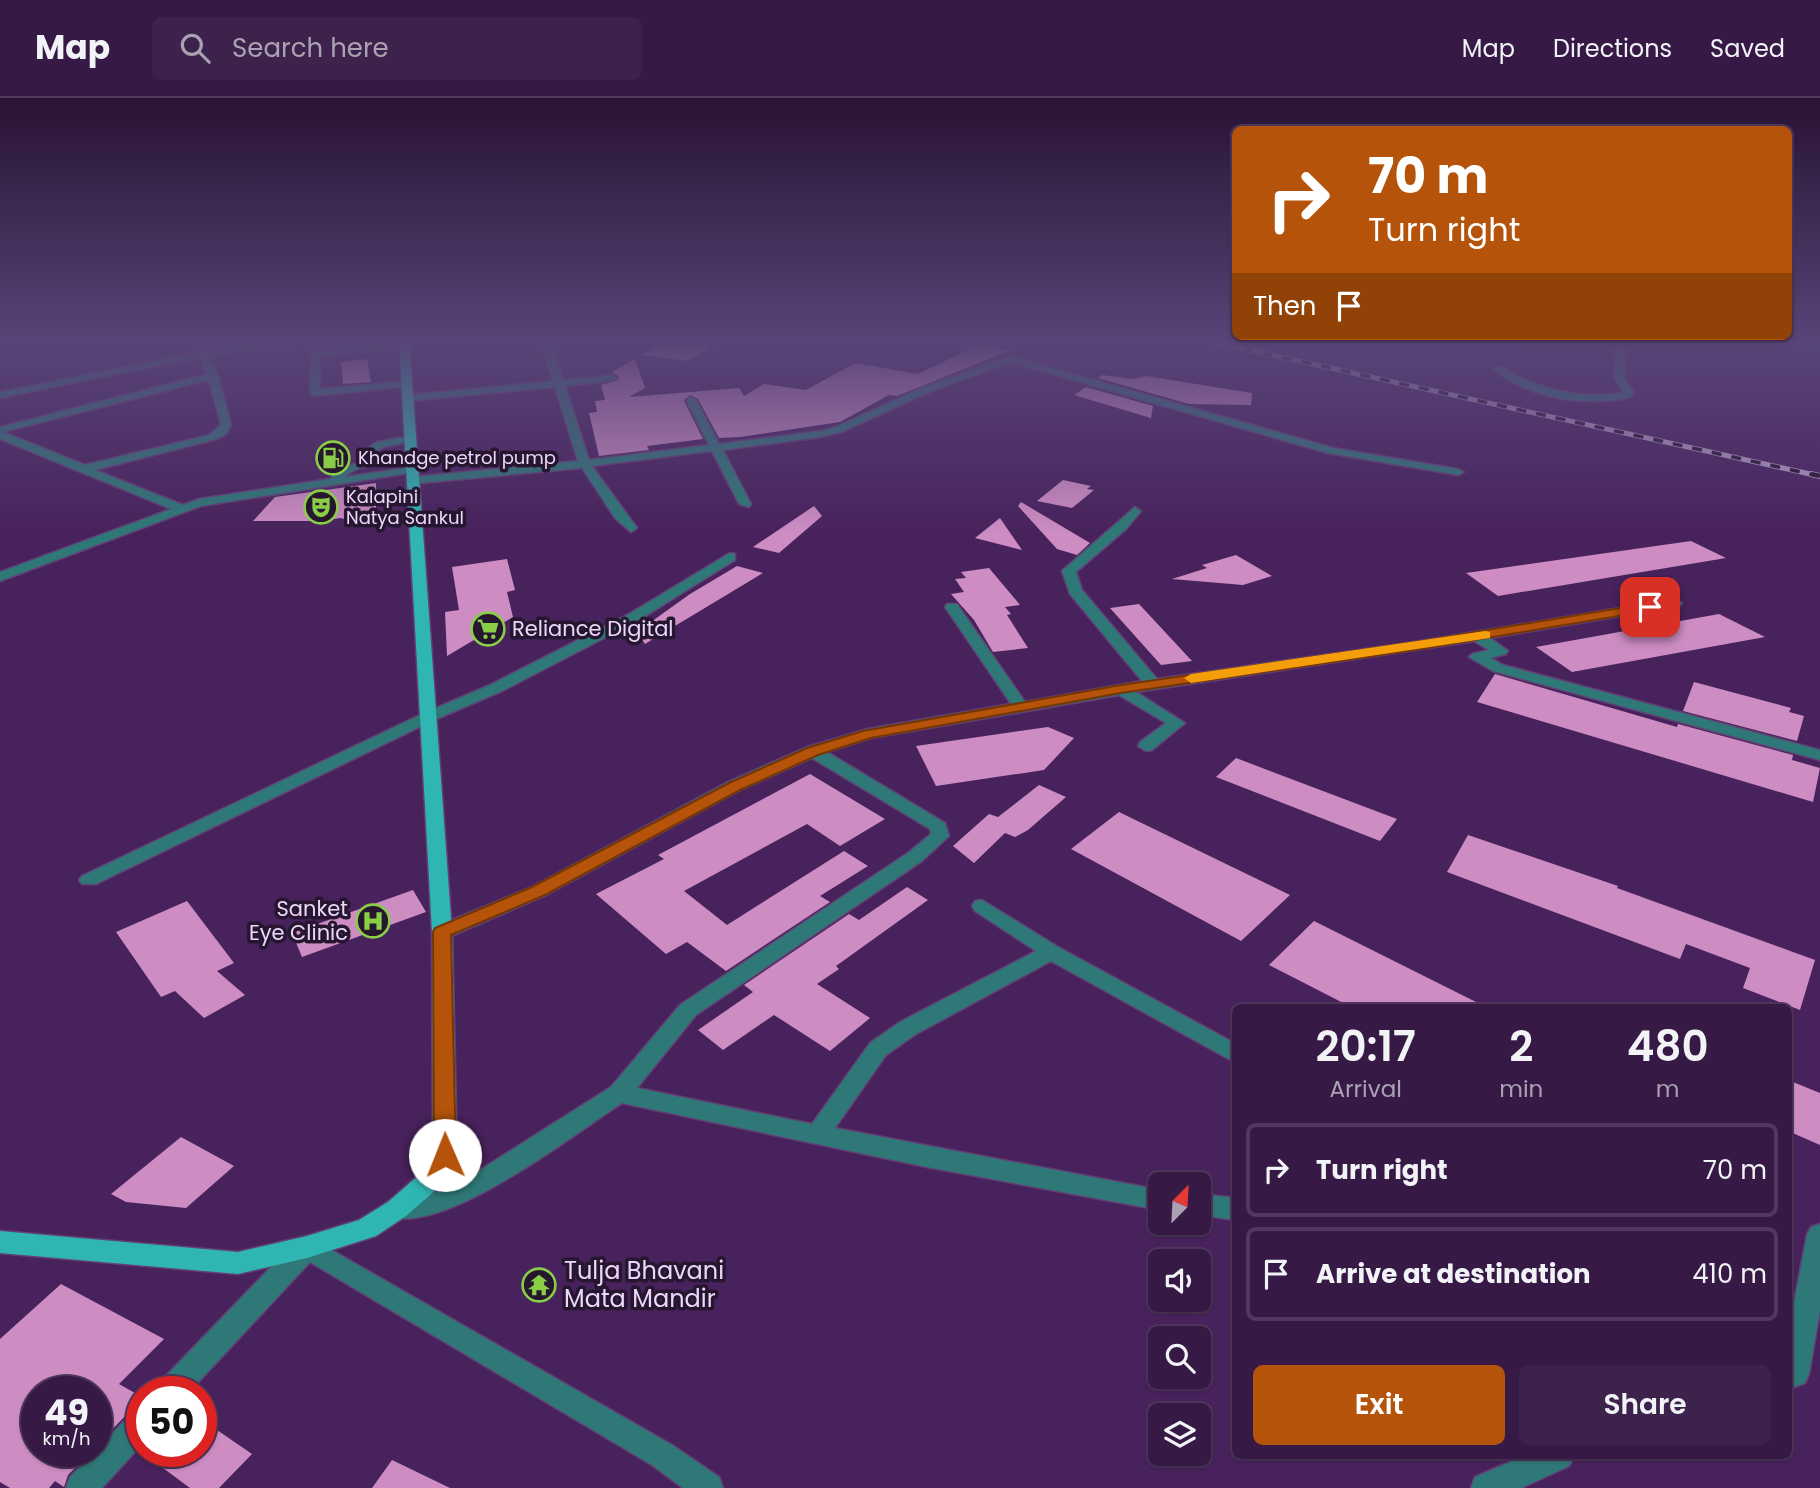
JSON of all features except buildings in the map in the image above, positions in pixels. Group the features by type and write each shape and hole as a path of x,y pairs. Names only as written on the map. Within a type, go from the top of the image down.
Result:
{"main road":[{"path":"0,1242 238,1264 307,1247 367,1228 397,1209 429,1181 445,1155 442,932 408,405"}],"street":[{"path":"0,432 103,405"},
{"path":"88,468 213,437 222,432 226,425 221,405"},
{"path":"566,405 585,464 618,515 631,528"},
{"path":"693,405 745,504"},
{"path":"335,482 337,475 345,470 378,461 585,464 821,434 840,429 893,405"},
{"path":"1171,405 1332,451 1458,472"},
{"path":"0,432 182,509"},
{"path":"378,461 371,450 373,447 412,463"},
{"path":"3,574 199,503 335,482 412,463"},
{"path":"1135,511 1122,527 1069,571 1074,591 1153,684"},
{"path":"89,880 428,717 496,688 634,617 730,556"},
{"path":"442,932 539,891 734,786 813,751 869,734 1121,689 1478,636 1675,603"},
{"path":"952,607 1020,706"},
{"path":"1478,636 1501,651 1477,657 1498,668 1820,755"},
{"path":"1121,689 1178,723 1146,746"},
{"path":"397,1209 443,1201 467,1192 619,1093 688,1010 915,857 940,836 939,827 813,751"},
{"path":"982,906 1051,952 1232,1053"},
{"path":"817,1135 878,1049 908,1028 1051,952"},
{"path":"619,1093 817,1135 1148,1199"},
{"path":"1211,1206 1232,1209"},
{"path":"1792,1375 1795,1374 1820,1235"},
{"path":"186,1376 307,1247 662,1455 708,1488"},
{"path":"81,1488 126,1440"},
{"path":"1486,1488 1552,1459"}],"railway":[{"path":"1497,405 1819,476"},
{"path":"1811,474 1820,476"}],"slow traffic":[{"path":"1191,678 1485,635"}],"place":[{"name":"Khandge petrol pump","path":"333,458"},
{"name":"Kalapini Natya Sankul","path":"321,507"},
{"name":"Reliance Digital","path":"488,629"},
{"name":"Sanket Eye Clinic","path":"373,921"},
{"name":"Tulja Bhavani Mata Mandir","path":"539,1285"}],"route":[{"path":"445,1155 442,932 539,891 734,786 813,751 869,734 1121,689 1415,646 1650,607"}]}
